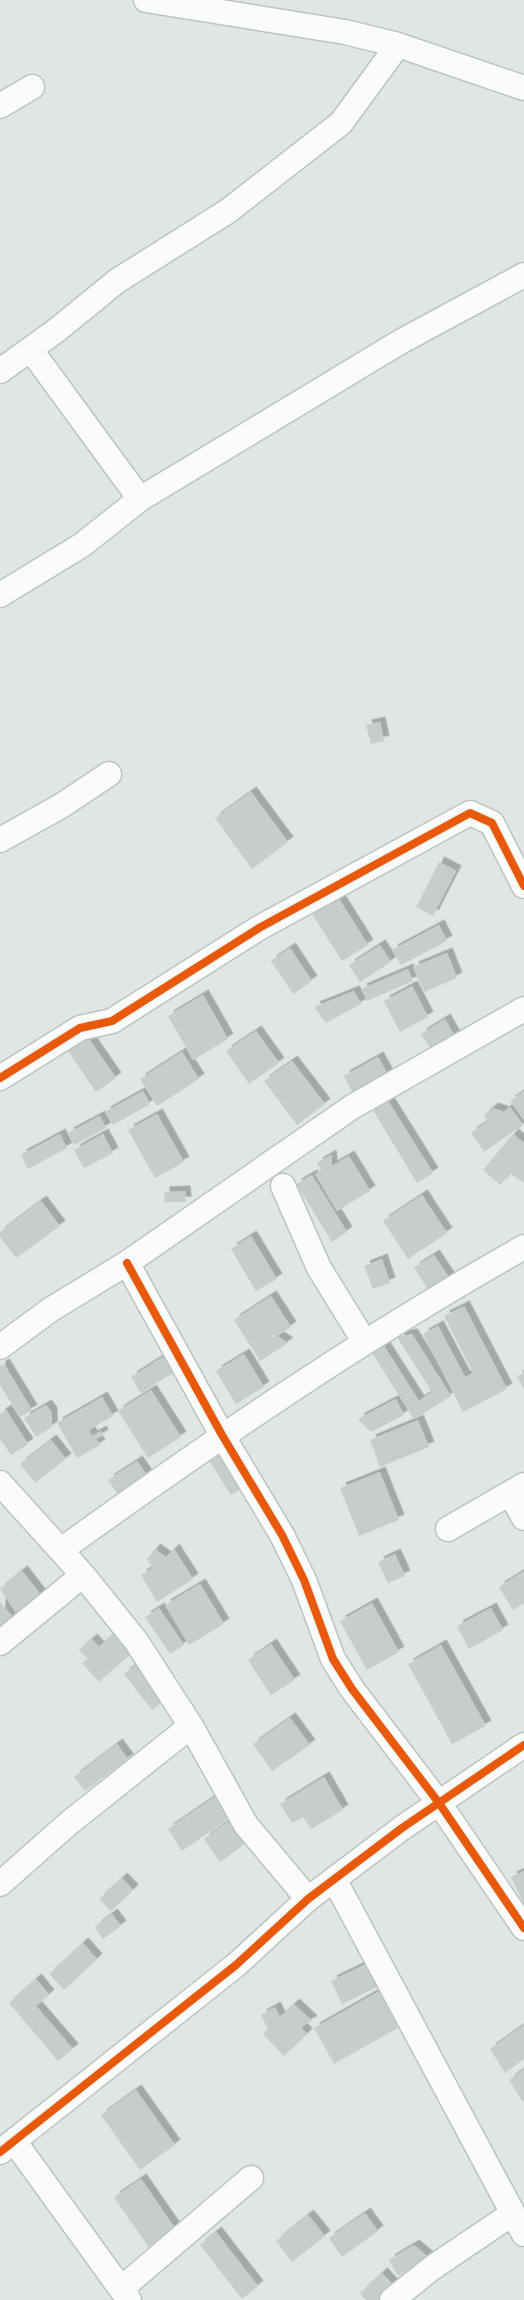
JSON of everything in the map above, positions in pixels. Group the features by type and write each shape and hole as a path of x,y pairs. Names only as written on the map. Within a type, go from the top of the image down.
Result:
{"street":[{"path":"146,0 334,30 398,45 524,88"},
{"path":"0,371 31,350 117,281 228,211 341,123 398,45"},
{"path":"0,106 32,87"},
{"path":"0,595 82,545 140,499 400,342 524,275"},
{"path":"31,350 140,499"},
{"path":"0,840 62,806 109,774"},
{"path":"0,1078 80,1028 112,1021 259,928 470,813 492,823 524,886"},
{"path":"0,1347 50,1310 127,1263 352,1107 524,1009"},
{"path":"283,1186 319,1268 364,1341"},
{"path":"61,1550 222,1435 364,1341 524,1247"},
{"path":"127,1263 222,1435 282,1535 304,1580 333,1659 352,1689 439,1803 524,1928"},
{"path":"0,1483 83,1575 136,1641 191,1726 246,1825 308,1899"},
{"path":"448,1529 517,1489 524,1518"},
{"path":"0,1643 83,1575"},
{"path":"0,1884 69,1823 191,1726"},
{"path":"251,2178 126,2294 7,2146 236,1965 308,1899 439,1803 524,1745"},
{"path":"334,1879 518,2224 432,2268 392,2300"}],"building":[{"path":"380,722 384,741 371,744 366,725"},
{"path":"251,792 288,842 252,869 215,818"},
{"path":"439,862 456,871 433,916 416,907"},
{"path":"336,894 368,945 342,961 310,911"},
{"path":"439,925 447,941 401,965 392,950"},
{"path":"380,945 391,962 360,982 349,965"},
{"path":"290,948 312,981 293,994 271,961"},
{"path":"447,953 457,978 424,992 413,967"},
{"path":"408,969 413,981 367,1001 361,989"},
{"path":"412,986 428,1017 400,1032 384,1001"},
{"path":"354,991 361,1004 326,1023 314,1007"},
{"path":"203,995 228,1039 193,1060 168,1016"},
{"path":"445,1019 455,1037 432,1051 421,1034"},
{"path":"256,1031 279,1063 249,1084 226,1051"},
{"path":"87,1036 116,1078 96,1092 67,1049"},
{"path":"182,1052 199,1079 157,1106 140,1079"},
{"path":"378,1057 389,1077 355,1097 344,1076"},
{"path":"292,1061 325,1104 297,1125 264,1081"},
{"path":"143,1091 150,1104 113,1125 105,1112"},
{"path":"524,1091 524,1120 510,1101"},
{"path":"388,1101 433,1173 417,1183 373,1110"},
{"path":"510,1107 523,1125 484,1152 471,1133 488,1121 484,1115 493,1108 504,1112"},
{"path":"157,1114 184,1162 155,1178 128,1130"},
{"path":"100,1116 106,1128 74,1145 68,1133"},
{"path":"60,1134 67,1148 28,1169 21,1155"},
{"path":"103,1134 113,1153 84,1168 74,1150"},
{"path":"513,1134 524,1143 524,1183 510,1173 500,1185 483,1170"},
{"path":"331,1155 332,1166 349,1156 370,1191 337,1211 315,1174 321,1170 317,1163"},
{"path":"312,1175 347,1232 332,1242 296,1184"},
{"path":"185,1191 186,1202 165,1202 164,1192"},
{"path":"422,1195 447,1233 408,1259 383,1221"},
{"path":"41,1201 60,1226 16,1258 0,1237 0,1232"},
{"path":"251,1236 277,1279 256,1291 231,1249"},
{"path":"434,1255 450,1279 430,1292 414,1268"},
{"path":"382,1259 390,1283 373,1289 364,1266"},
{"path":"271,1296 291,1327 277,1336 288,1343 260,1361 234,1320"},
{"path":"464,1306 507,1389 463,1412 423,1334 438,1326 465,1377 473,1373 444,1316"},
{"path":"412,1334 451,1396 414,1419 372,1353 384,1346 419,1401 432,1392 397,1337"},
{"path":"169,1353 179,1369 141,1393 131,1377"},
{"path":"244,1354 264,1387 236,1404 216,1371"},
{"path":"4,1364 32,1410 20,1417 0,1385 0,1366"},
{"path":"524,1373 524,1390 517,1376"},
{"path":"151,1390 181,1437 148,1458 118,1411"},
{"path":"102,1397 113,1416 89,1430 92,1436 101,1431 103,1435 96,1439 100,1445 77,1458 57,1423"},
{"path":"396,1399 404,1415 371,1432 358,1419"},
{"path":"46,1405 52,1413 52,1427 36,1437 24,1418"},
{"path":"6,1410 28,1444 11,1455 0,1439 0,1414"},
{"path":"418,1420 429,1447 380,1467 370,1440"},
{"path":"51,1440 66,1459 35,1483 20,1464"},
{"path":"221,1450 245,1487 231,1495 208,1459"},
{"path":"137,1461 148,1477 119,1496 108,1480"},
{"path":"380,1472 399,1520 359,1536 340,1488"},
{"path":"155,1549 166,1557 174,1549 193,1579 157,1602 141,1575 153,1568 147,1559"},
{"path":"395,1554 405,1576 388,1583 378,1562"},
{"path":"22,1571 43,1598 19,1617 0,1589"},
{"path":"524,1571 524,1603 513,1610 499,1587"},
{"path":"200,1584 224,1624 189,1645 165,1605"},
{"path":"0,1602 16,1621 0,1633"},
{"path":"372,1603 399,1652 367,1670 340,1621"},
{"path":"159,1608 184,1645 170,1654 145,1617"},
{"path":"491,1608 503,1630 469,1649 457,1626"},
{"path":"116,1632 133,1652 99,1682 82,1663 88,1659 79,1650 92,1639 99,1647"},
{"path":"271,1644 295,1680 271,1695 248,1660"},
{"path":"441,1645 486,1726 452,1744 408,1664"},
{"path":"139,1663 166,1699 152,1710 124,1674"},
{"path":"290,1718 310,1745 272,1771 253,1744"},
{"path":"117,1744 128,1759 85,1791 74,1777"},
{"path":"324,1777 343,1810 311,1829 303,1817 292,1823 280,1804"},
{"path":"216,1796 231,1817 182,1851 168,1829"},
{"path":"228,1822 244,1845 220,1862 204,1839"},
{"path":"524,1871 524,1904 511,1877"},
{"path":"122,1878 133,1890 111,1911 99,1899"},
{"path":"112,1914 121,1926 103,1939 95,1927"},
{"path":"83,1943 97,1959 64,1990 49,1974"},
{"path":"372,1961 383,1984 342,2004 331,1981"},
{"path":"36,1979 49,1995 36,2006 73,2049 58,2061 9,2003"},
{"path":"383,1989 403,2025 334,2064 314,2028"},
{"path":"294,2004 312,2021 301,2027 307,2034 284,2056 263,2034 268,2029 261,2015 275,2007 280,2017"},
{"path":"524,2025 524,2059 505,2073 490,2049"},
{"path":"524,2069 524,2100 522,2101 509,2080"},
{"path":"136,2090 175,2145 140,2170 101,2115"},
{"path":"141,2179 181,2237 154,2255 114,2197"},
{"path":"365,2213 378,2231 342,2257 329,2238"},
{"path":"308,2215 325,2236 292,2262 276,2241"},
{"path":"216,2232 258,2286 242,2299 200,2245"},
{"path":"414,2245 429,2258 398,2276 389,2260"},
{"path":"382,2273 394,2286 378,2300 366,2300 360,2293"}],"cycle path":[{"path":"0,1078 80,1028 112,1021 259,928 470,813 492,823 524,886"},
{"path":"127,1263 222,1435 282,1535 304,1580 333,1659 352,1689 439,1803 524,1928"},
{"path":"0,2152 236,1965 308,1899 402,1828 524,1745"}]}
